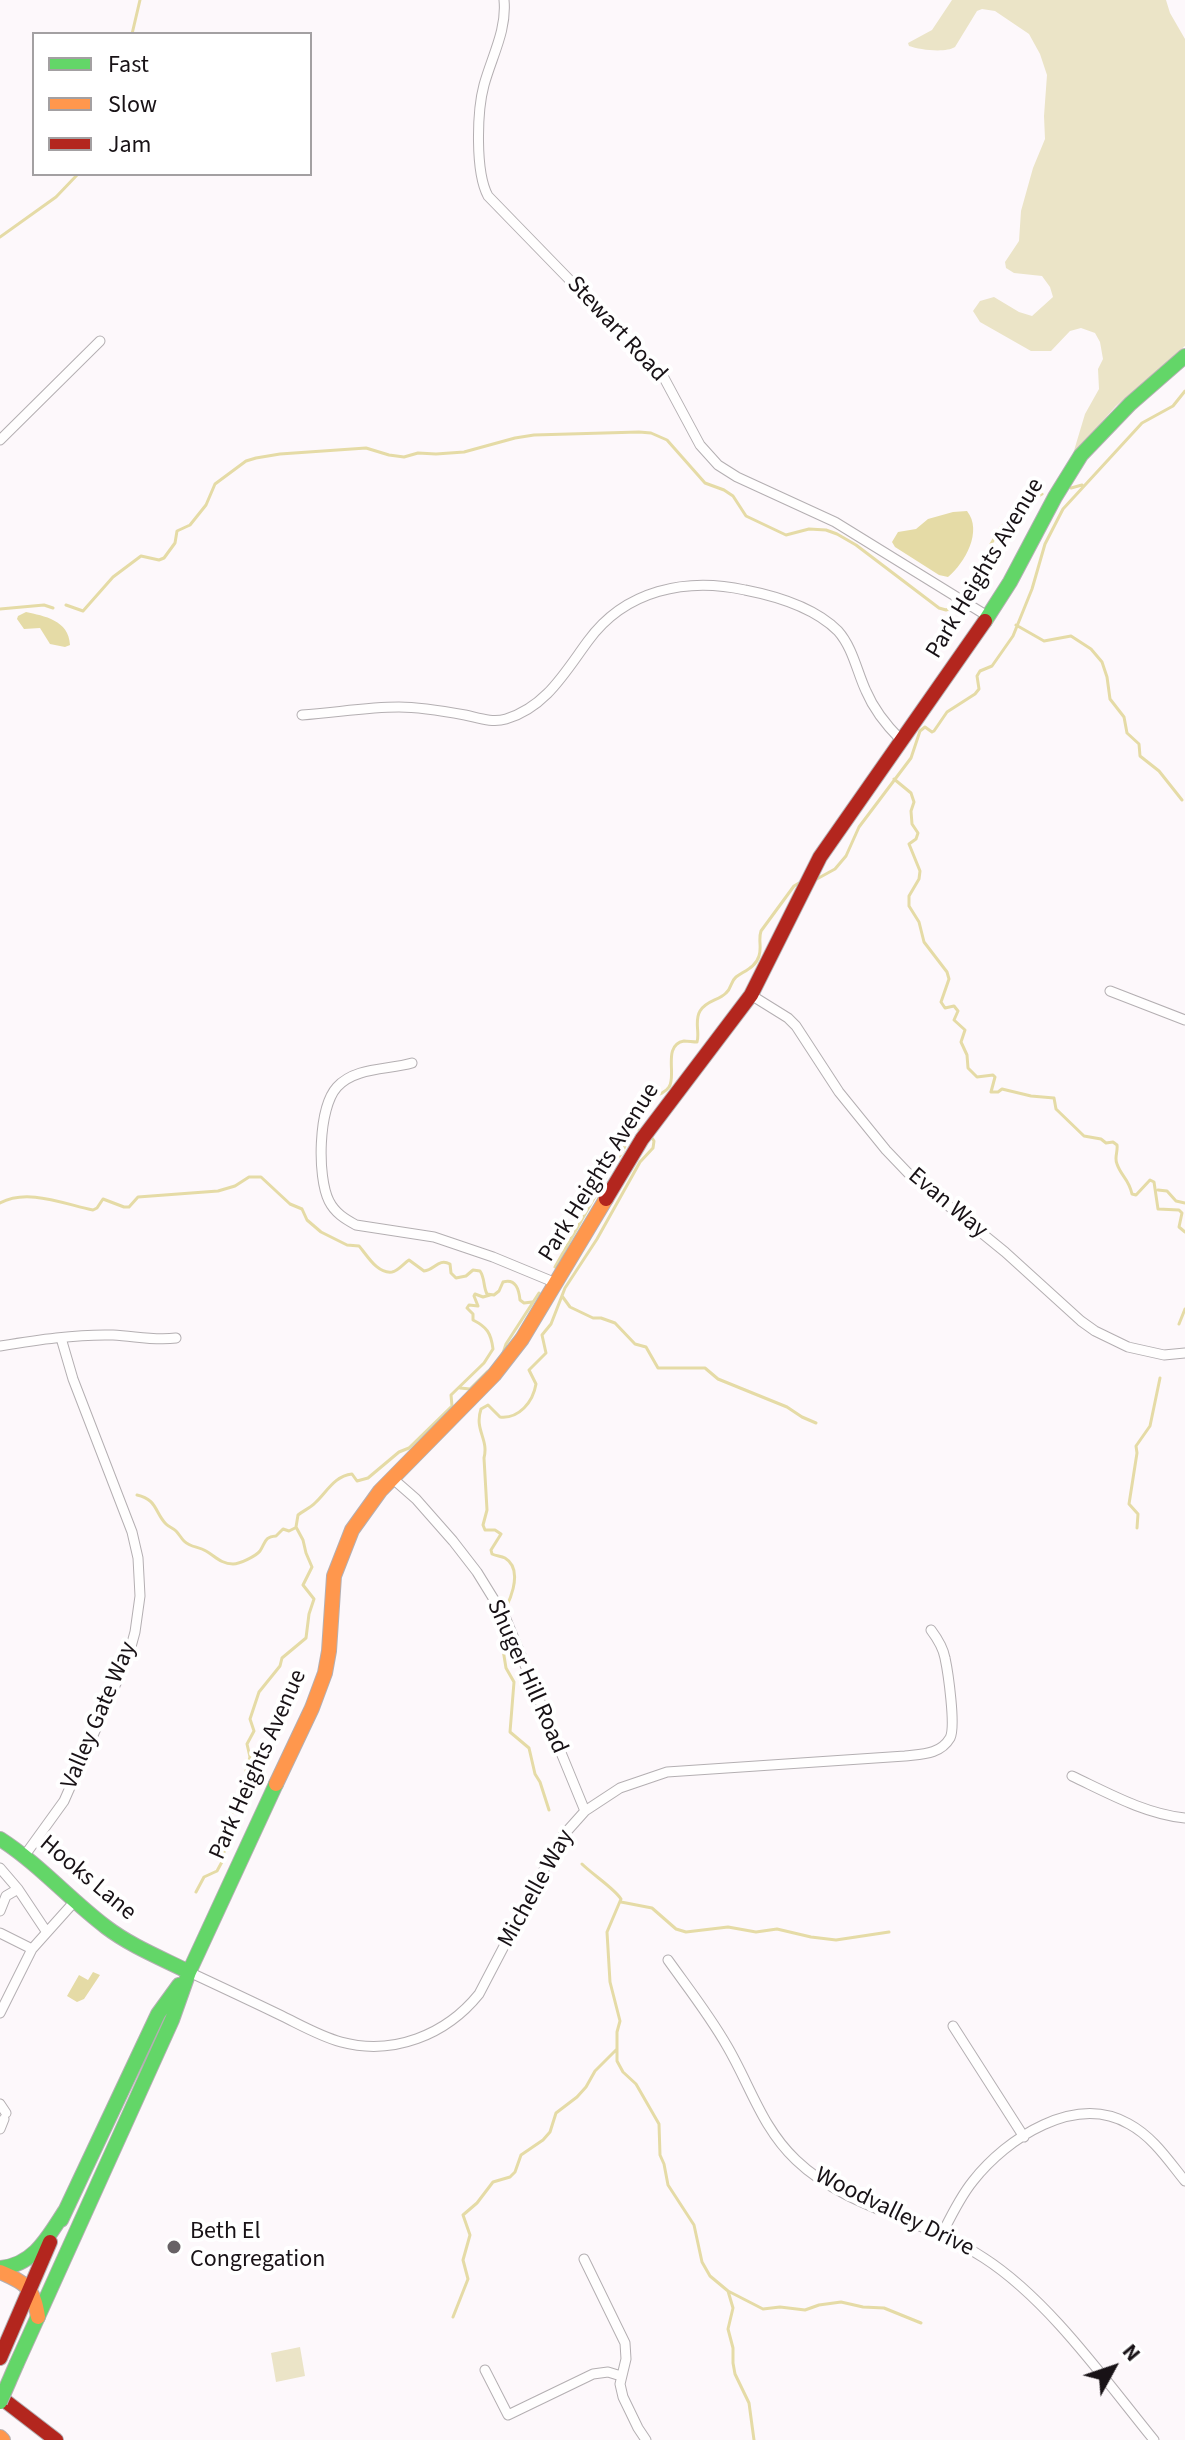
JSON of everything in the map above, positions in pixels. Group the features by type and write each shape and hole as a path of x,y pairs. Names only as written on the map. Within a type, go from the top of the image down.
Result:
{"main road":[{"name":"Park Heights Avenue","path":"0,2400 172,2020 189,1972 296,1747 320,1687 329,1651 334,1576 352,1530 392,1478 494,1375 522,1339 642,1139 751,995 820,857 989,617 1081,455 1121,413 1185,356"},
{"name":"Hooks Lane","path":"0,1839 25,1855 75,1901 125,1940 189,1972"},
{"name":"Park Heights Avenue","path":"0,2358 29,2287 158,2014 189,1972"},
{"path":"109,2118 129,2092 143,2083 139,2077 147,2038"},
{"path":"0,2270 28,2260 65,2211"},
{"path":"0,2270 29,2287 36,2301 38,2317"},
{"path":"0,2400 56,2440"}],"street":[{"name":"Stewart Road","path":"504,0 503,30 481,103 481,178 488,196 663,376 700,445 718,465 737,477 835,522 989,617"},
{"path":"0,440 100,341"},
{"path":"302,715 397,707 485,720 506,719 548,693 589,638 630,603 664,589 707,584 786,601 827,621 848,645 866,694 901,740"},
{"path":"1110,991 1185,1020"},
{"name":"Evan Way","path":"751,995 796,1026 839,1092 908,1173 1005,1252 1081,1321 1110,1340 1128,1347 1164,1355 1185,1353"},
{"path":"412,1063 356,1075 337,1087 330,1098 322,1135 325,1192 330,1204 356,1225 453,1242 556,1283"},
{"path":"0,1346 112,1335 160,1340 176,1338"},
{"name":"Valley Gate Way","path":"25,1855 64,1801 94,1734 129,1654 140,1596 138,1558 132,1532 73,1379 61,1338"},
{"name":"Shuger Hill Road","path":"392,1478 433,1517 477,1572 506,1619 585,1811"},
{"name":"Michelle Way","path":"189,1972 340,2042 379,2046 426,2036 460,2015 485,1986 554,1850 585,1811 620,1788 667,1772 905,1756 939,1750 953,1730 945,1658 931,1630"},
{"path":"1072,1776 1141,1807 1168,1817 1185,1818"},
{"path":"0,1868 46,1931"},
{"path":"0,1911 6,1896 18,1889"},
{"path":"0,2013 32,1949 75,1901"},
{"path":"0,1933 32,1949"},
{"name":"Woodvalley Drive","path":"668,1960 727,2046 769,2128 795,2160 837,2190 942,2234 986,2259 1034,2298 1154,2440"},
{"path":"953,2026 1024,2137"},
{"path":"942,2234 961,2196 994,2158 1040,2127 1068,2116 1088,2113 1113,2117 1129,2124 1148,2137 1185,2181"},
{"path":"584,2259 625,2343 626,2359 621,2376 623,2397 646,2440"},
{"path":"485,2370 508,2415 593,2374 608,2372 621,2376"}],"shaded area":[{"path":"952,0 1166,0 1185,39 1185,346 1116,406 1073,454 1085,414 1099,389 1098,369 1103,359 1095,333 1081,328 1070,331 1051,351 1031,351 980,322 973,311 980,301 994,297 1032,316 1053,297 1042,276 1014,273 1006,268 1005,262 1019,241 1021,211 1045,139 1047,75 1029,34 995,11 977,11 951,49 909,46 908,43 932,30"},
{"path":"967,511 973,537 966,555 948,577 939,575 892,542 898,532 916,529 928,519"},
{"path":"26,612 60,625 69,637 70,645 50,644 40,628 24,629 17,619"},
{"path":"93,1972 100,1975 84,1999 77,2002 67,1996 79,1975 88,1980"},
{"path":"300,2347 305,2376 276,2382 271,2353"}],"waterway":[{"path":"132,32 140,0"},
{"path":"0,237 56,197 76,176"},
{"path":"815,880 835,869 846,856 859,827 911,758 920,731 925,727 934,731 947,712 979,689 977,676 980,671 992,666 1013,636 1032,589 1045,544 1063,509 1142,423 1173,406 1185,391"},
{"path":"66,605 83,611 113,577 141,556 159,560 164,558 175,543 177,531 190,525 206,505 215,484 246,461 280,454 366,448 404,457 418,453 464,452 534,435 639,432 667,440 705,483 733,496 746,516 786,535 809,529 837,534 939,608 946,610 958,605"},
{"path":"1071,488 1082,485"},
{"path":"970,589 989,562 991,544 1001,527 1042,494"},
{"path":"0,609 44,605 53,608"},
{"path":"1016,625 1044,641 1071,636 1091,649 1102,662 1110,699 1124,717 1127,733 1139,744 1140,756 1159,771 1182,800"},
{"path":"894,779 911,793 914,802 912,824 918,833 909,844 920,871 909,896 909,906 919,922 924,942 947,972 949,979 941,1002 945,1008 954,1006 958,1011 954,1020 965,1030 961,1042 967,1055 968,1068 977,1077 995,1077 991,1092 1002,1089 1054,1098 1056,1109 1084,1136 1117,1145 1116,1162 1132,1194 1136,1195 1150,1180 1154,1182 1158,1209 1179,1210 1182,1213 1179,1227 1185,1232"},
{"path":"638,1129 632,1119 636,1106 669,1087 674,1048 684,1041 697,1042 700,1011 726,993 734,979 755,963 760,953 761,931 799,883"},
{"path":"555,1267 623,1151 633,1124"},
{"path":"549,1810 529,1748 510,1732 514,1682 506,1668 498,1619 510,1598 514,1571 505,1558 492,1554 491,1550 501,1534 495,1530 485,1530 483,1525 487,1510 485,1445 479,1416 481,1409 488,1405 500,1417 513,1415 532,1397 536,1384 529,1370 546,1353 542,1335 551,1324 565,1288 597,1239 640,1162 653,1148 652,1138"},
{"path":"0,1203 34,1197 93,1210 103,1199 129,1207 138,1197 218,1191 235,1186 249,1177 261,1177 290,1204 302,1209 307,1220 321,1232 347,1245 359,1246 382,1270 394,1271 409,1260 424,1271 446,1263 450,1264 451,1273 456,1278 466,1276 473,1270 480,1271 487,1294 494,1295 507,1281 514,1283 520,1300 532,1302"},
{"path":"1158,1190 1167,1191 1176,1201 1185,1203"},
{"path":"503,1353 539,1293"},
{"path":"196,1892 204,1877 217,1871 223,1860 225,1844 233,1825 233,1811 250,1800 254,1793 246,1771 250,1757 247,1744 254,1731 250,1719 259,1692 280,1666 282,1658 306,1638 314,1599 303,1585 312,1567 296,1527 298,1515 313,1505 340,1478 352,1474 357,1481 368,1478 399,1452 409,1448 452,1406 451,1395 484,1363 493,1349 488,1331 473,1320 473,1314 467,1308 469,1305 478,1306 475,1294 483,1297 490,1295"},
{"path":"562,1296 570,1307 593,1318 615,1323 635,1344 646,1347 658,1368 705,1368 718,1379 787,1407 816,1423"},
{"path":"1179,1324 1185,1309"},
{"path":"460,1388 470,1389 488,1371"},
{"path":"1137,1528 1138,1514 1129,1504 1136,1446 1150,1426 1160,1378"},
{"path":"137,1495 152,1503 162,1520 187,1543 229,1564 252,1557 267,1539 283,1529 289,1531 295,1528"},
{"path":"582,1864 621,1899 607,1932 610,1982 620,2021 617,2061 636,2084 659,2124 660,2155 668,2185 694,2225 702,2262 710,2276 728,2291 763,2309 780,2307 805,2310 841,2302 884,2308 921,2323"},
{"path":"621,1902 652,1908 676,1929 686,1932 728,1927 756,1932 777,1929 836,1940 889,1932"},
{"path":"453,2317 468,2279 463,2260 470,2235 463,2215 493,2182 510,2177 515,2172 521,2155 543,2140 550,2132 556,2113 577,2097 595,2071 617,2049"},
{"path":"728,2291 733,2308 728,2329 733,2363 749,2403 754,2440"}],"traffic: fast":[{"path":"985,621 1081,455 1130,404 1185,356"},
{"path":"17,2363 172,2020 189,1972 276,1784"},
{"path":"0,1839 116,1934 189,1972"},
{"path":"61,2220 158,2014 179,1985"},
{"path":"0,2268 12,2266 31,2256 65,2211"},
{"path":"0,2402 17,2363"}],"traffic: slow":[{"path":"276,1784 325,1673 334,1576 352,1530 380,1491 494,1375 522,1339 606,1199"},
{"path":"0,2272 27,2288 34,2299 38,2317"},
{"path":"0,2437 3,2440"}],"traffic: jam":[{"path":"606,1199 642,1139 751,995 820,857 985,621"},
{"path":"0,2358 50,2242"},
{"path":"0,2397 56,2440"}],"place":[{"name":"Beth El Congregation","path":"174,2247"}]}
